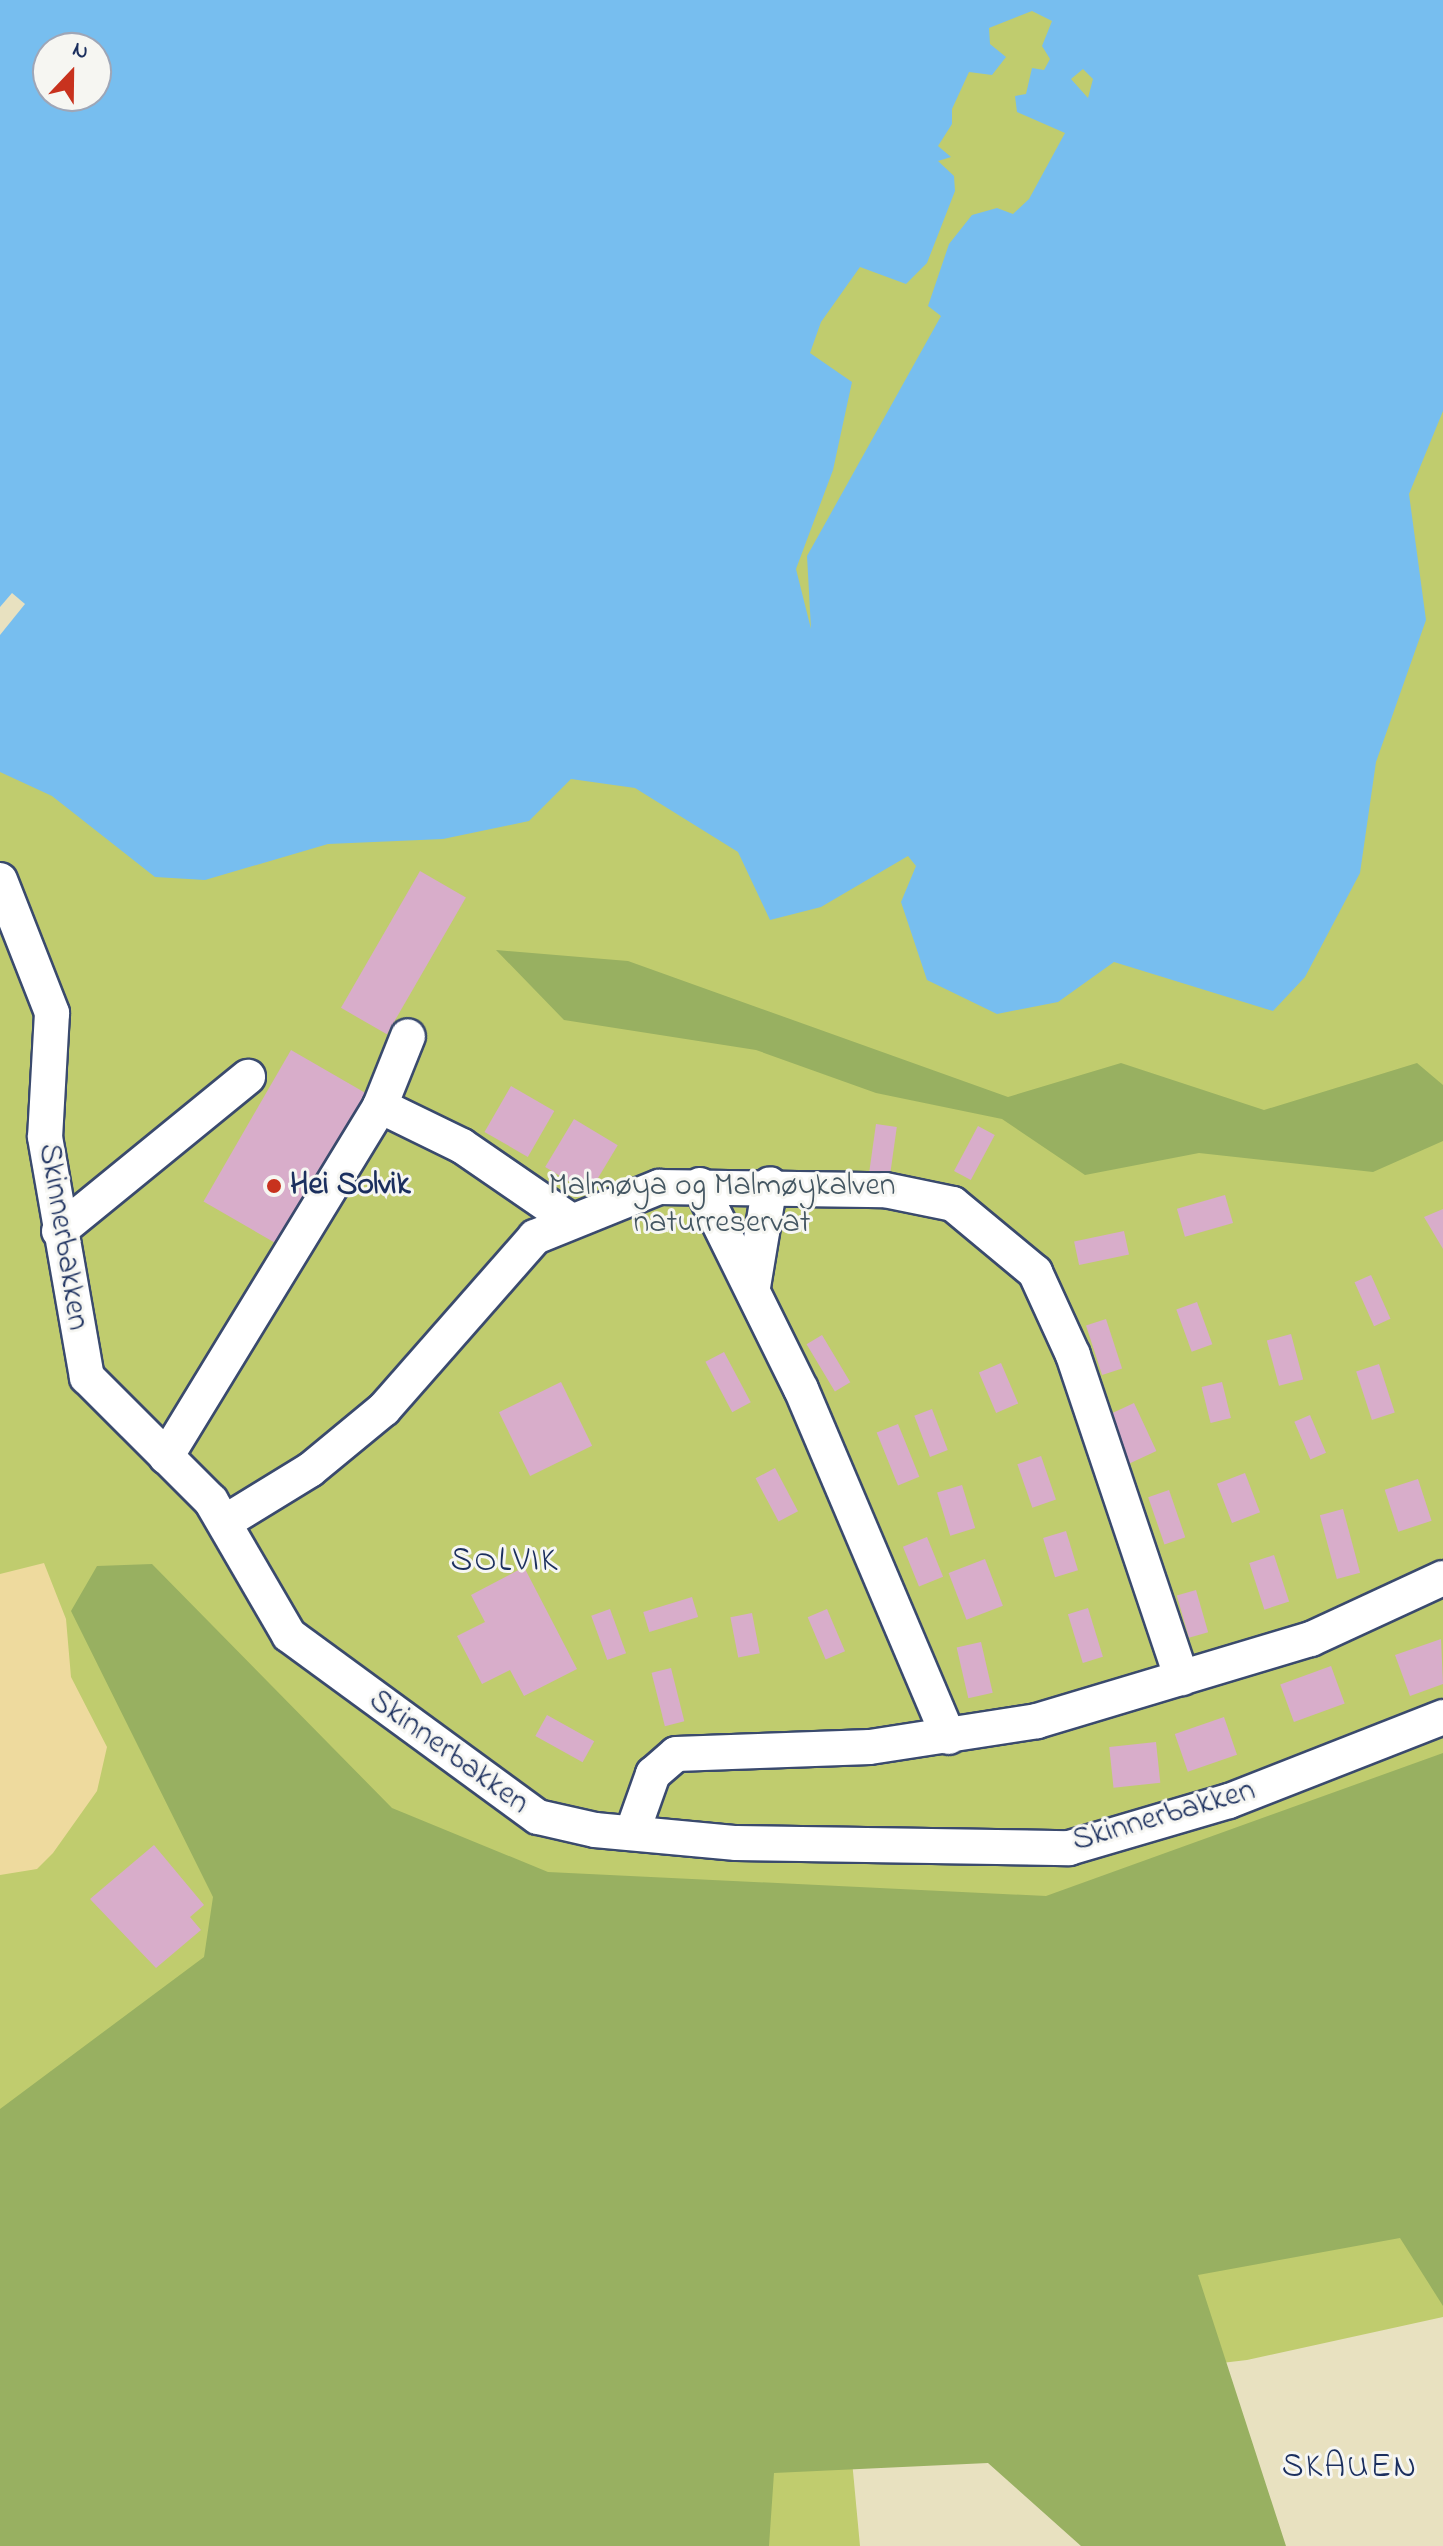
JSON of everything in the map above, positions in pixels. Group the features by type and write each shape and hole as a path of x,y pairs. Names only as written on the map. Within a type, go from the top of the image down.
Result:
{"lane":[{"name":"Skinnerbakken","path":"0,880 52,1013 45,1137 59,1231 87,1377 225,1522 269,1610 328,1665 538,1817 632,1833 828,1848 1069,1848 1229,1801 1443,1717"},
{"path":"166,1457 380,1106 408,1036"},
{"path":"59,1231 248,1077"},
{"path":"380,1106 462,1146 571,1221"},
{"path":"225,1522 310,1470 384,1409 535,1237 659,1187 770,1184 939,1200 1020,1253 1073,1355 1182,1678"},
{"path":"753,1287 770,1184"},
{"path":"700,1185 753,1287 949,1737"},
{"path":"632,1833 653,1774 676,1754 949,1737 1037,1721 1311,1639 1443,1578"}],"green space":[{"name":"Malmøya og Malmøykalven naturreservat","path":"0,0 1443,0 1443,2317 1247,2360 847,2407 860,2546 0,2546"},
{"path":"496,950 628,961 1008,1097 1121,1063 1264,1110 1417,1063 1443,1085 1443,1141 1373,1172 1199,1153 1085,1175 1002,1119 876,1093 756,1050 564,1020"},
{"path":"152,1564 392,1808 548,1872 1046,1896 1443,1753 1443,2306 1400,2238 1198,2275 1286,2546 1081,2546 988,2463 774,2473 769,2546 0,2546 0,2109 204,1957 213,1897 71,1611 97,1566"}],"sand":[{"path":"44,1563 66,1619 71,1677 107,1747 97,1791 53,1853 37,1869 0,1875 0,1574"}],"water":[{"path":"0,0 1443,0 1443,411 1409,494 1426,620 1376,762 1360,873 1305,977 1273,1011 1114,962 1058,1002 997,1014 927,980 901,902 916,866 908,856 821,907 770,920 738,852 635,788 571,779 529,821 443,839 328,844 205,880 155,877 52,796 0,772","holes":["1032,11 1052,21 1042,46 1050,59 1044,70 1032,68 1026,94 1015,96 1017,112 1065,133 1029,199 1013,214 997,208 972,215 949,244 928,306 941,316 807,556 811,629 796,569 833,470 852,382 810,353 821,322 860,267 906,284 927,263 955,191 954,176 938,161 951,157 938,146 952,124 952,109 969,72 992,75 1006,57 990,44 989,28","1083,69 1093,79 1088,98 1071,79"]}],"pier":[{"path":"12,593 25,604 0,635 0,607"}],"building":[{"path":"420,871 466,898 387,1034 341,1008"},
{"path":"291,1050 372,1097 285,1249 204,1202"},
{"path":"511,1086 554,1111 528,1157 484,1132"},
{"path":"574,1119 618,1145 589,1193 545,1167"},
{"path":"876,1124 897,1127 890,1174 869,1172"},
{"path":"978,1126 995,1135 971,1180 954,1171"},
{"path":"1225,1195 1233,1223 1185,1237 1177,1209"},
{"path":"1443,1209 1443,1249 1424,1217"},
{"path":"1124,1231 1129,1254 1079,1265 1074,1242"},
{"path":"1371,1275 1391,1319 1374,1326 1355,1282"},
{"path":"1197,1302 1212,1344 1192,1352 1176,1310"},
{"path":"1106,1319 1122,1368 1102,1375 1086,1325"},
{"path":"1291,1334 1303,1379 1279,1386 1267,1340"},
{"path":"822,1335 850,1382 835,1391 807,1344"},
{"path":"724,1352 751,1402 732,1412 705,1362"},
{"path":"1001,1363 1018,1404 996,1413 979,1372"},
{"path":"1379,1364 1395,1413 1372,1420 1356,1371"},
{"path":"561,1382 592,1446 530,1476 499,1412"},
{"path":"1222,1382 1231,1418 1211,1423 1202,1387"},
{"path":"1134,1403 1156,1451 1122,1467 1100,1419"},
{"path":"932,1409 948,1450 930,1457 914,1416"},
{"path":"1310,1415 1326,1453 1310,1459 1294,1422"},
{"path":"898,1424 919,1477 898,1485 877,1433"},
{"path":"1041,1456 1056,1499 1032,1508 1017,1464"},
{"path":"775,1468 798,1511 779,1522 756,1478"},
{"path":"1245,1473 1260,1512 1232,1523 1217,1484"},
{"path":"1418,1479 1432,1521 1398,1532 1385,1490"},
{"path":"962,1485 975,1528 950,1536 937,1493"},
{"path":"1169,1490 1185,1537 1164,1544 1148,1497"},
{"path":"1343,1509 1360,1573 1337,1579 1320,1515"},
{"path":"1066,1531 1078,1570 1055,1577 1043,1538"},
{"path":"927,1537 943,1577 919,1587 903,1547"},
{"path":"1274,1555 1289,1602 1264,1610 1249,1563"},
{"path":"985,1559 1003,1606 967,1620 949,1573"},
{"path":"524,1567 577,1669 524,1696 510,1670 482,1684 457,1636 485,1622 471,1595"},
{"path":"1196,1590 1208,1632 1189,1638 1177,1596"},
{"path":"692,1597 698,1617 649,1632 643,1612"},
{"path":"1088,1608 1103,1657 1083,1663 1068,1614"},
{"path":"610,1609 626,1653 607,1660 591,1616"},
{"path":"827,1609 845,1651 826,1660 808,1617"},
{"path":"752,1613 760,1653 738,1657 730,1617"},
{"path":"1441,1639 1443,1684 1410,1696 1395,1655"},
{"path":"981,1642 993,1693 968,1698 957,1648"},
{"path":"1331,1666 1345,1704 1294,1722 1280,1684"},
{"path":"671,1668 684,1721 665,1726 652,1673"},
{"path":"547,1715 594,1741 583,1762 535,1736"},
{"path":"1224,1717 1237,1755 1188,1772 1175,1734"},
{"path":"1156,1742 1160,1783 1114,1788 1109,1747"},
{"path":"154,1845 204,1905 190,1917 201,1930 156,1968 90,1899"}],"place":[{"name":"Hei Solvik","path":"274,1186"}],"district":[{"name":"SOLVIK","path":"505,1563"},
{"name":"SKAUEN","path":"1350,2469"}]}
